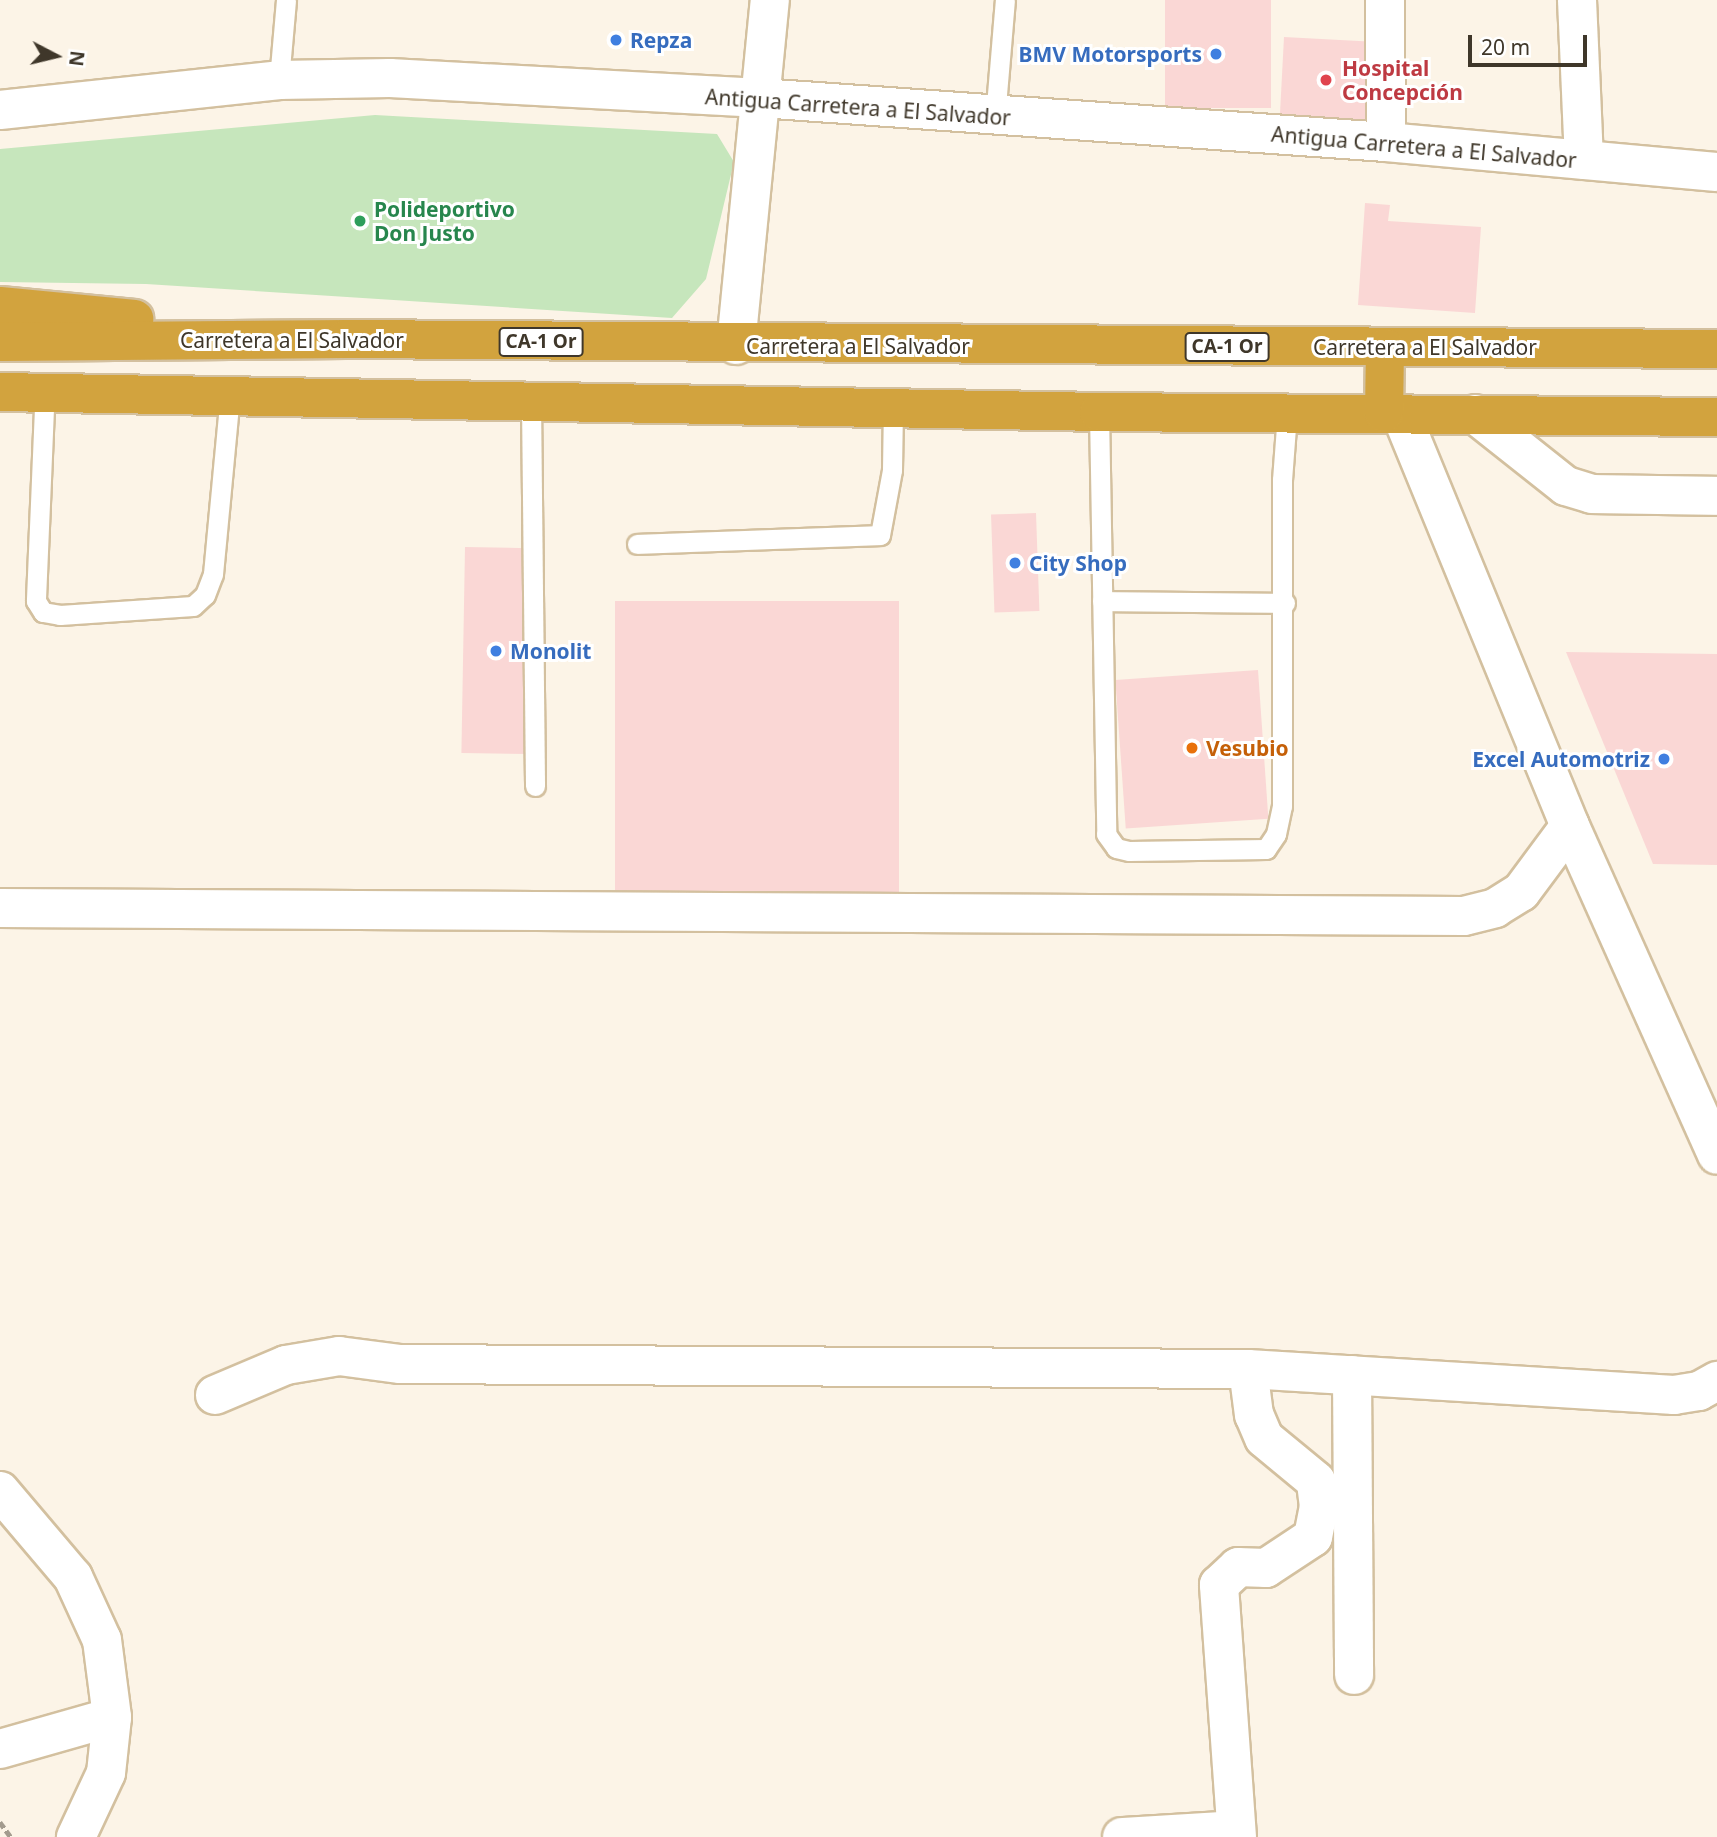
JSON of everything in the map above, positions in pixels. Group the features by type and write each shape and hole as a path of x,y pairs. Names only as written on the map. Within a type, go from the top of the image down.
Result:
{"highway":[{"path":"0,306 346,339"},
{"name":"Carretera a El Salvador","path":"0,342 346,339 736,345 1717,349"},
{"path":"267,340 269,394"},
{"path":"1385,348 1392,413"},
{"path":"0,417 111,391"},
{"path":"0,392 230,393 1099,412 1717,417"}],"street":[{"path":"736,345 770,0"},
{"path":"1385,0 1386,142"},
{"path":"1577,0 1584,160"},
{"name":"Antigua Carretera a El Salvador","path":"0,110 279,80 390,78 760,98 995,118 1386,142 1717,172"},
{"path":"1392,413 1570,826 1717,1155"},
{"path":"1475,414 1566,486 1592,494 1717,496"},
{"path":"0,908 1464,916 1495,908 1521,892 1570,826"},
{"path":"215,1395 286,1365 339,1356 400,1364 1248,1368 1674,1395 1699,1391 1717,1381"},
{"path":"1122,1837 1236,1834 1219,1585 1238,1567 1266,1568 1313,1537 1319,1507 1316,1482 1264,1438 1254,1415 1248,1368"},
{"path":"1352,1375 1354,1675"},
{"path":"0,1491 73,1577 102,1640 112,1717 106,1773 76,1837"},
{"path":"0,1749 112,1717"}],"lane":[{"path":"279,80 286,0"},
{"path":"995,118 1005,0"},
{"path":"44,408 36,601 43,612 60,615 193,606 205,595 213,574 230,393"},
{"path":"531,401 536,786"},
{"path":"637,544 880,536 892,470 893,408"},
{"path":"1099,412 1106,834 1116,848 1129,851 1266,849 1276,834 1282,806 1285,603 1282,480 1287,413"},
{"path":"1102,601 1285,603"}],"path":[{"path":"0,1822 11,1837"}],"green space":[{"name":"Polideportivo Don Justo","path":"375,115 717,134 734,162 706,279 672,318 146,284 0,282 0,149"}],"building":[{"name":"BMV Motorsports","path":"1165,0 1271,0 1271,108 1165,108"},
{"name":"Hospital Concepción","path":"1284,37 1373,42 1369,123 1280,118"},
{"path":"1365,203 1390,205 1388,221 1481,227 1475,313 1358,305"},
{"name":"City Shop","path":"1036,513 1039,611 994,613 991,515"},
{"name":"Monolit","path":"465,547 531,548 527,754 461,753"},
{"path":"615,601 899,601 899,907 615,907"},
{"name":"Excel Automotriz","path":"1566,652 1717,654 1717,865 1653,864"},
{"name":"Vesubio","path":"1258,670 1268,819 1126,829 1115,680"}],"place":[{"name":"Repza","path":"616,40"},
{"name":"BMV Motorsports","path":"1216,54"},
{"name":"Hospital Concepción","path":"1326,80"},
{"name":"Polideportivo Don Justo","path":"360,221"},
{"name":"City Shop","path":"1015,563"},
{"name":"Monolit","path":"496,651"},
{"name":"Vesubio","path":"1192,748"},
{"name":"Excel Automotriz","path":"1664,759"}]}
